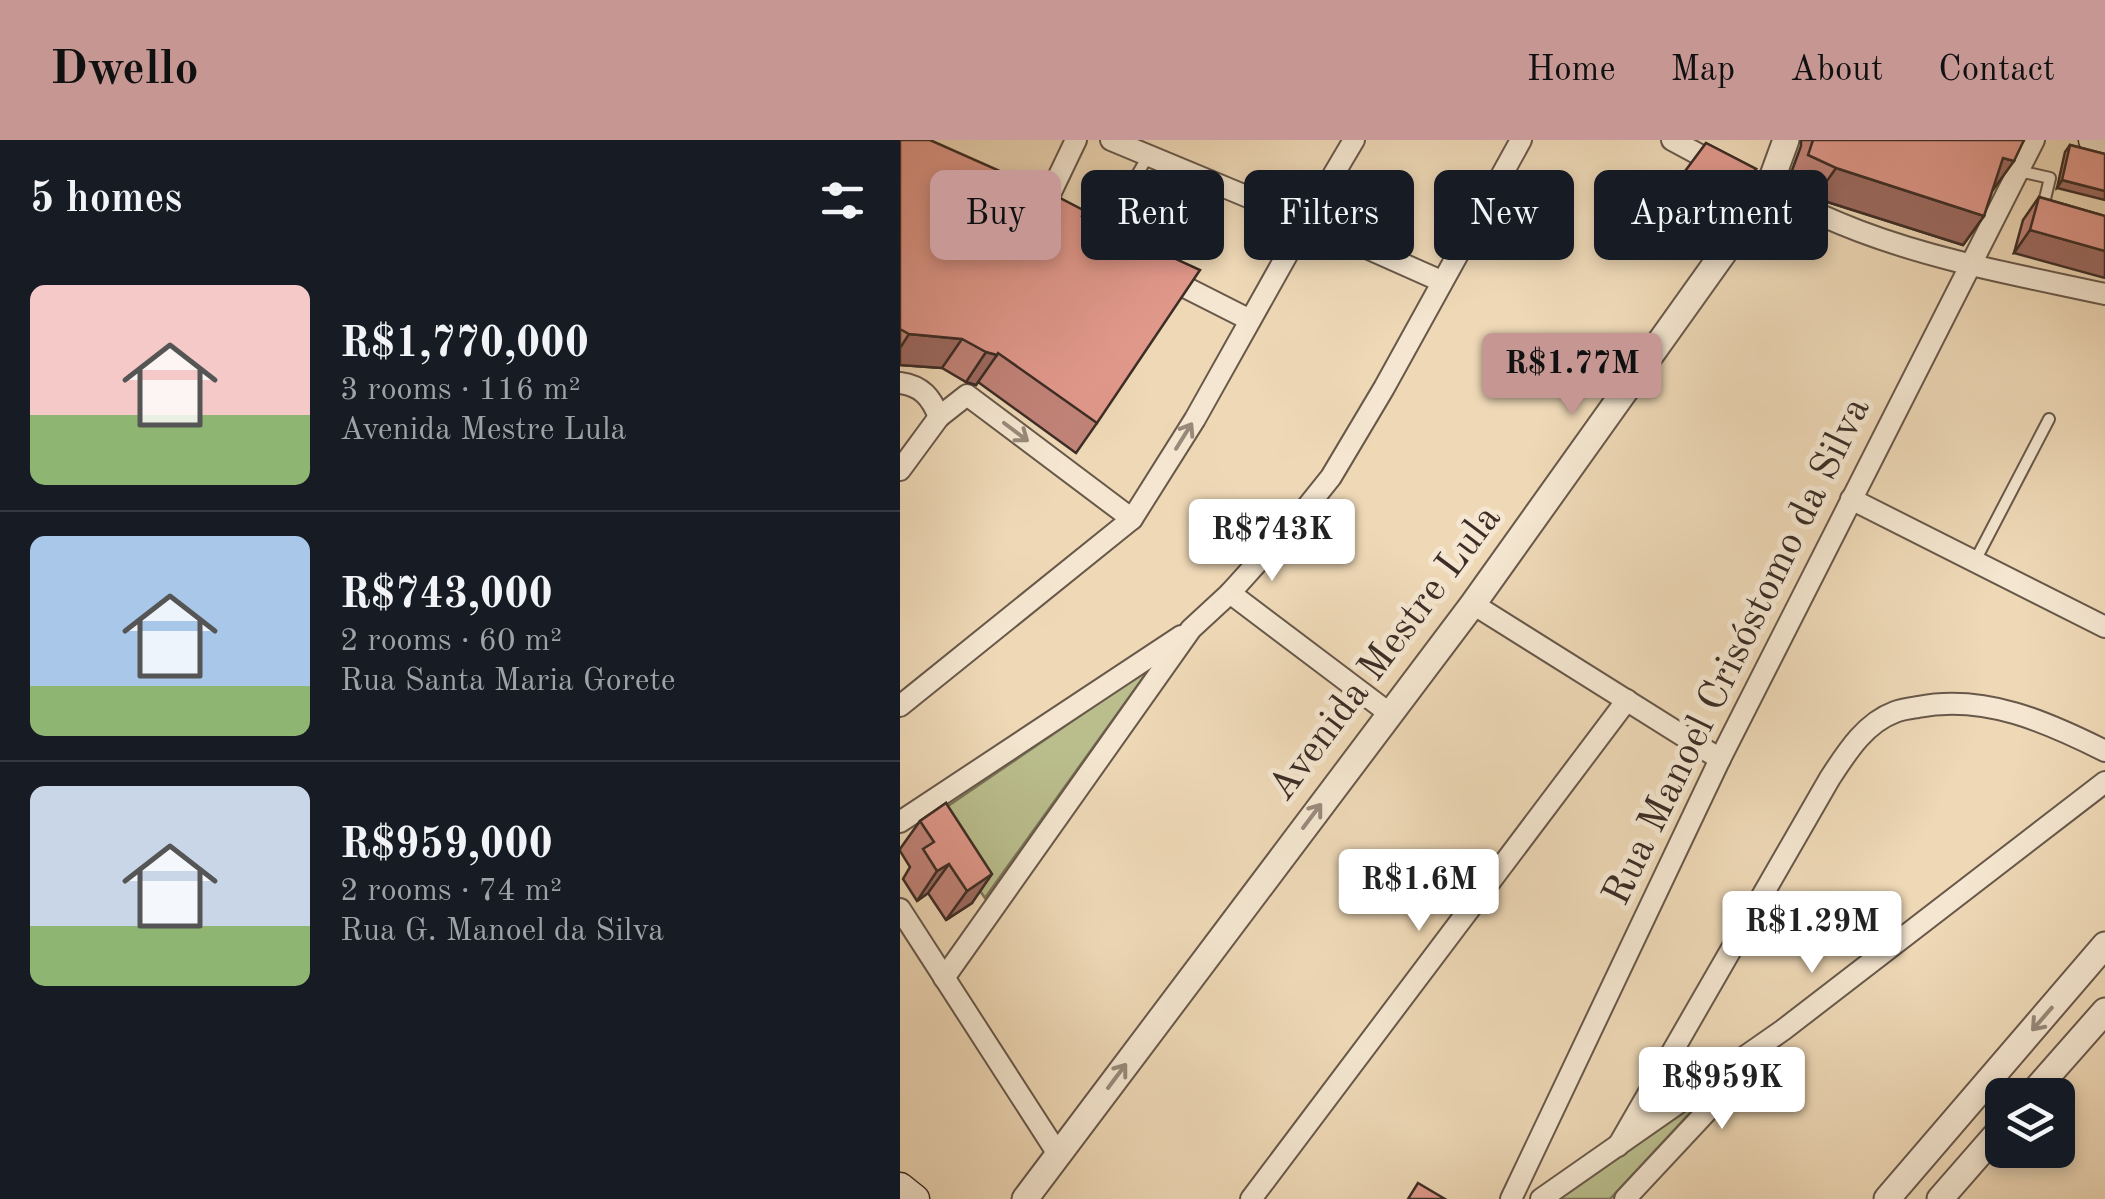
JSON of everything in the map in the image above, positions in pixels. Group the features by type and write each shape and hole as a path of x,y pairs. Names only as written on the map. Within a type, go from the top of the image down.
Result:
{"main road":[{"path":"2094,140 2105,142"},
{"path":"900,1188 914,1199"}],"street":[{"path":"1061,171 1076,140"},
{"path":"1111,140 1244,195"},
{"path":"1336,170 1354,140"},
{"path":"900,822 1191,629 1230,593 1304,512 1331,476 1384,388 1521,140"},
{"path":"1672,140 1727,170"},
{"name":"Avenida Mestre Lula","path":"1775,170 1786,140"},
{"name":"Rua Manoel Crisóstomo da Silva","path":"1512,1199 1720,759 2034,140"},
{"path":"1828,217 1972,266 2105,294"},
{"path":"900,706 1132,519 1195,419 1284,260"},
{"path":"1394,260 1441,281"},
{"name":"Avenida Mestre Lula","path":"1024,1199 1474,604 1719,260"},
{"path":"1148,268 1250,320"},
{"path":"900,384 920,389 932,398 939,417"},
{"path":"900,470 939,417 966,395 1132,519"},
{"path":"1851,500 2105,628"},
{"path":"1230,593 1389,713"},
{"path":"1474,604 1720,759"},
{"path":"944,978 1191,629"},
{"path":"1251,1199 1627,700"},
{"path":"1618,1146 1830,778 1851,746 1871,726 1895,712 1937,704 1982,706 2050,724 2105,751"},
{"path":"1540,1199 1784,1030 2105,782"},
{"path":"900,909 1058,1154"},
{"path":"1888,1199 2105,945"},
{"path":"2046,1078 2105,1010"},
{"path":"1624,1199 1784,1030"},
{"path":"1940,1199 1985,1147"}],"lane":[{"path":"1140,170 1148,156"},
{"path":"2019,171 2050,178 2042,208 2058,211"},
{"path":"1975,562 2049,419"}],"green space":[{"path":"1150,668 985,898 929,819"},
{"path":"1715,1086 1610,1199 1553,1199"}],"building":[{"path":"900,140 930,140 998,170 930,170 930,260 1061,260 1061,199 1081,209 1081,260 1178,260 1200,270 1097,423 998,353 986,352 962,339 909,334 900,329"},
{"path":"1813,140 2024,140 2014,161 2003,158 1984,216 1836,168 1808,155"},
{"path":"1706,143 1756,169 1755,170 1686,170"},
{"path":"2070,145 2105,154 2105,191 2062,180"},
{"path":"2039,197 2105,216 2105,251 2030,230"},
{"path":"946,803 992,874 967,891 949,864 937,871 923,849 934,842 920,821"},
{"path":"1418,1183 1445,1199 1408,1199"}]}
